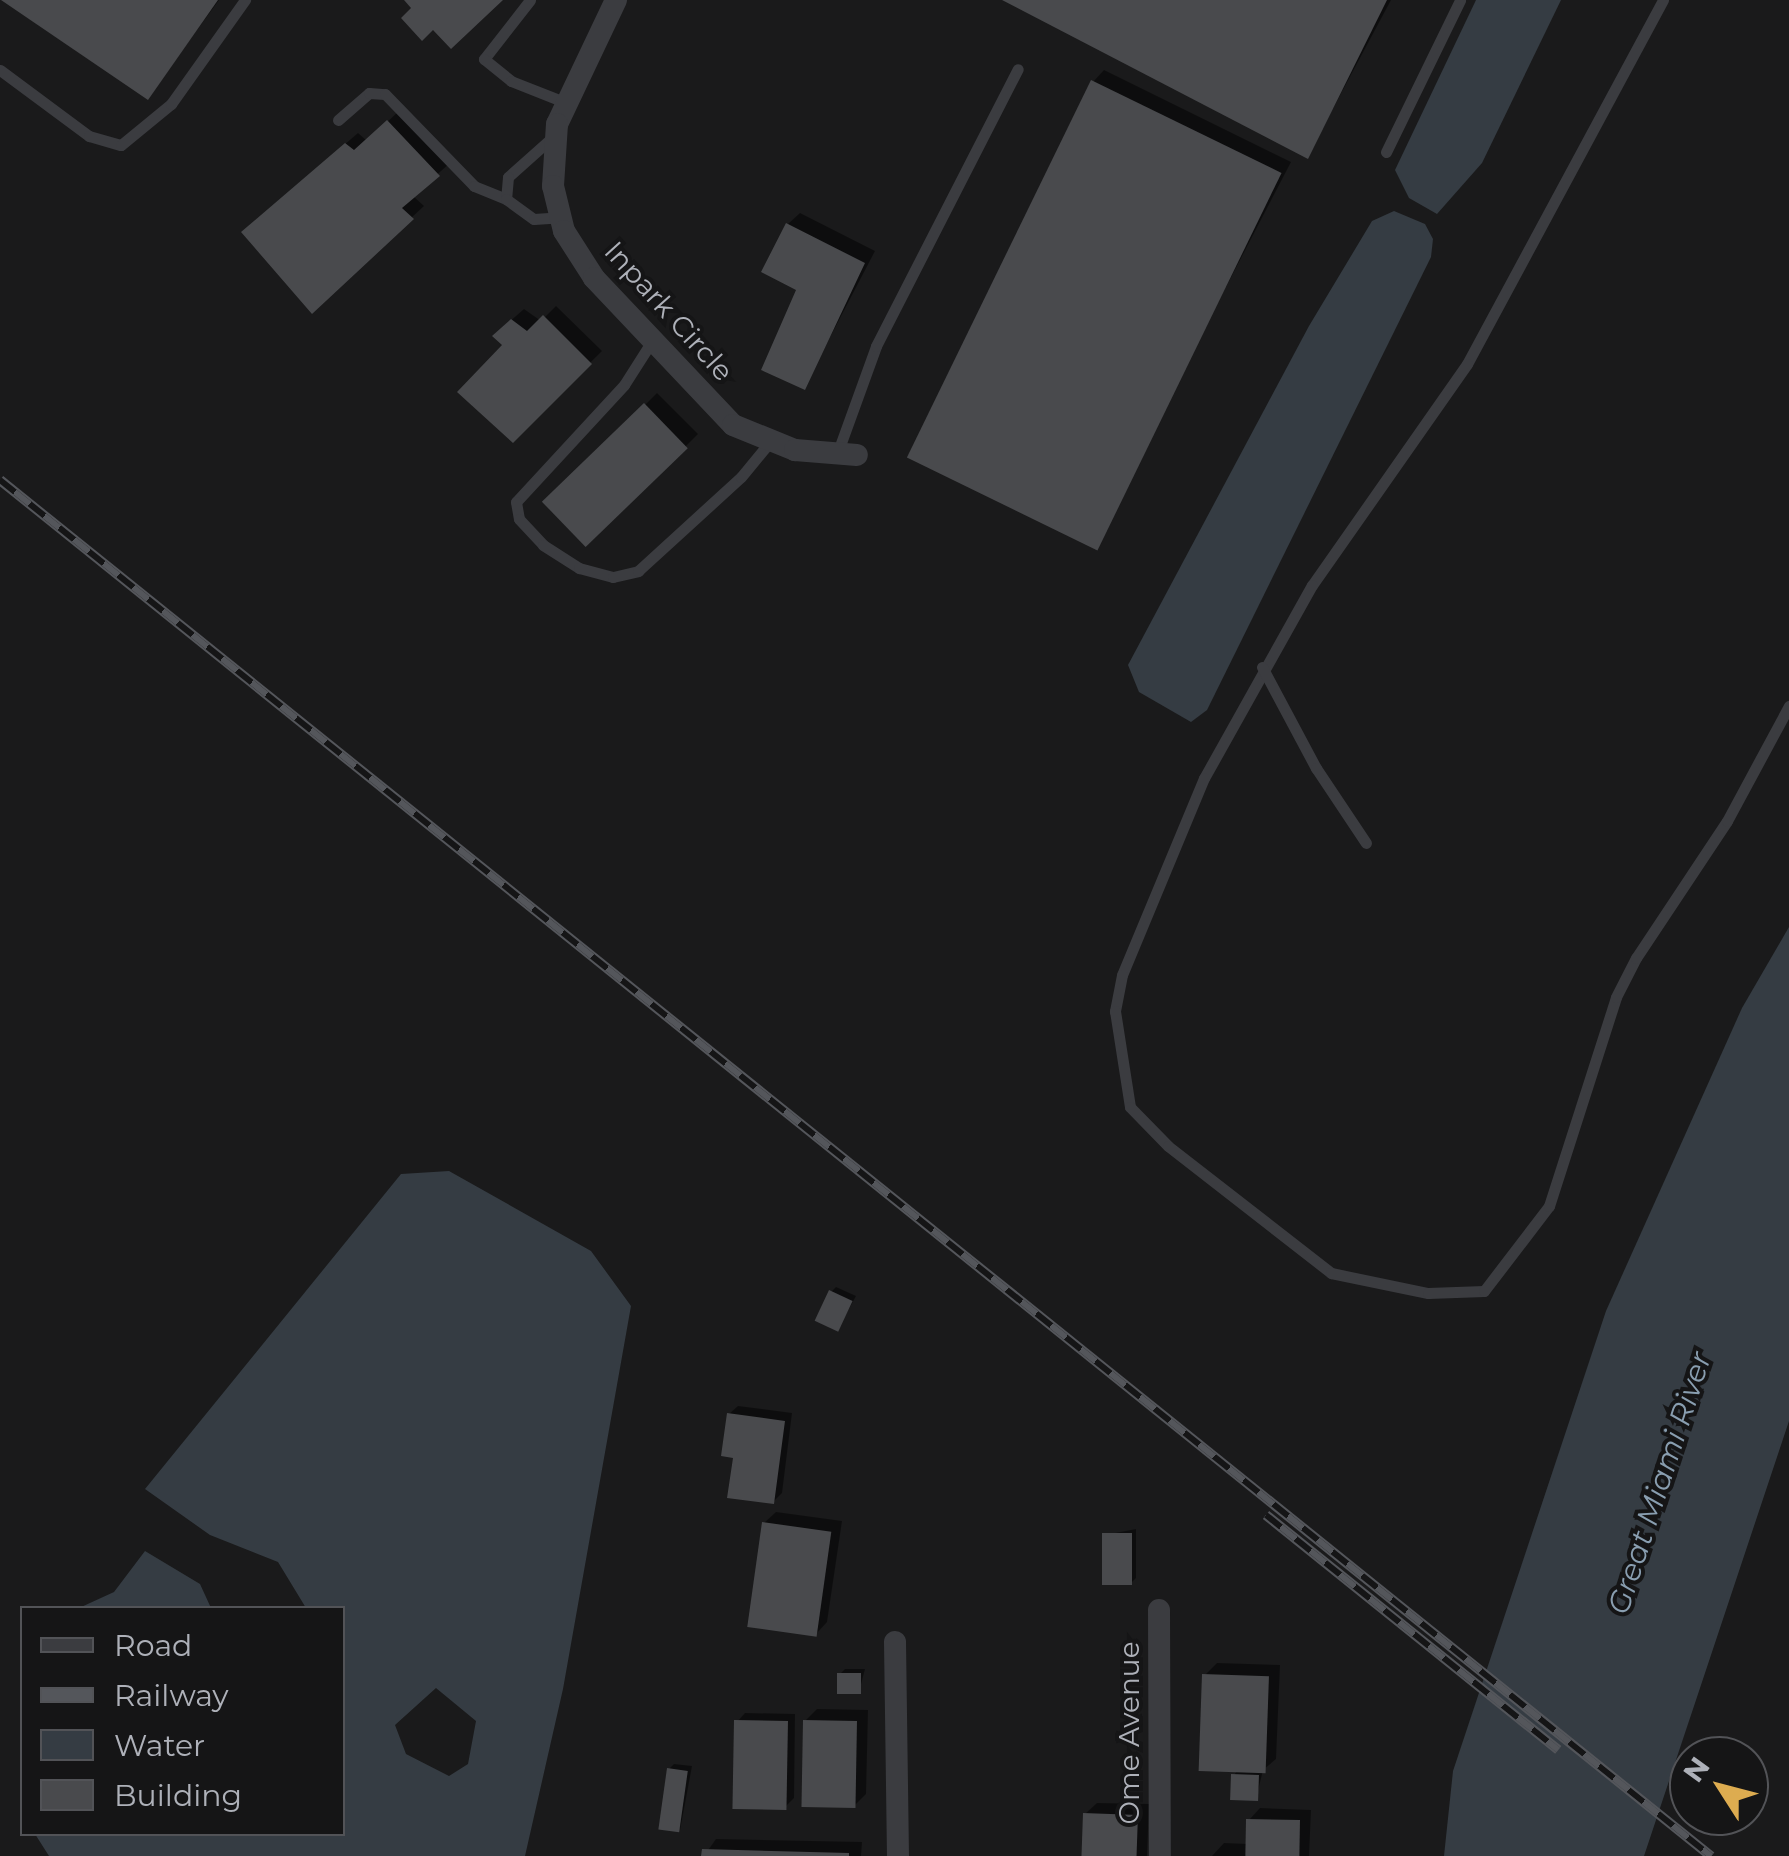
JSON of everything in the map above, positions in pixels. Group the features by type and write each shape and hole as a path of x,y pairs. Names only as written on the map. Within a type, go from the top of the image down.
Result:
{"street":[{"name":"Inpark Circle","path":"616,0 564,102 555,135 560,217 594,278 733,425 769,443 847,454"},
{"name":"Ome Avenue","path":"1159,1610 1160,1856"},
{"path":"894,1642 898,1856"}],"lane":[{"path":"0,70 89,136 121,144 171,104 245,0"},
{"path":"530,0 484,59 511,81 564,102"},
{"path":"1386,152 1460,0"},
{"path":"1664,0 1467,364 1344,536 1262,667 1184,820 1122,975 1116,1026 1130,1107 1168,1146 1331,1273 1428,1293 1484,1290 1549,1206 1616,997 1727,821 1789,706"},
{"path":"847,454 876,346 1018,70"},
{"path":"338,120 370,93 385,94 474,186 506,199 534,219 560,217"},
{"path":"506,199 508,177 518,164 555,135"},
{"path":"652,341 624,384 516,502 519,519 544,545 596,573 614,577 638,570 769,443"},
{"path":"1262,667 1316,768 1366,844"}],"water":[{"path":"1476,0 1561,0 1482,163 1437,214 1409,198 1395,170"},
{"path":"1394,211 1425,224 1433,239 1431,257 1207,710 1191,722 1139,692 1128,665 1309,326 1372,221"},
{"name":"Great Miami River","path":"1789,927 1789,1421 1684,1736 1669,1736 1669,1781 1644,1856 1444,1856 1453,1771 1606,1311 1742,1008"},
{"path":"449,1171 591,1251 631,1306 563,1689 525,1856 49,1856 36,1836 345,1836 345,1606 305,1606 278,1562 210,1535 145,1489 401,1174","holes":["436,1688 476,1721 468,1764 449,1776 406,1754 395,1725"]},
{"path":"145,1551 200,1584 210,1606 83,1606 114,1592"}],"building":[{"path":"1,0 218,0 148,100"},
{"path":"404,0 503,0 451,49 433,30 422,41 401,18 411,8"},
{"path":"1002,0 1387,0 1308,159"},
{"path":"1091,80 1282,173 1097,550 907,457"},
{"path":"387,120 440,176 402,208 414,219 312,314 241,232 345,143 354,150"},
{"path":"786,223 865,263 805,390 761,370 796,290 761,272"},
{"path":"543,315 592,364 513,443 457,392 502,345 492,336 511,319 527,331"},
{"path":"644,403 688,448 586,547 542,502"},
{"path":"829,1290 853,1301 838,1332 815,1321"},
{"path":"727,1413 785,1421 774,1504 727,1498 733,1458 721,1456"},
{"path":"762,1522 831,1532 817,1637 747,1627"},
{"path":"1102,1533 1132,1533 1132,1585 1102,1585"},
{"path":"837,1673 861,1673 861,1694 837,1694"},
{"path":"1202,1674 1269,1676 1266,1773 1199,1771"},
{"path":"734,1720 788,1721 786,1810 732,1809"},
{"path":"803,1720 857,1721 855,1808 801,1807"},
{"path":"667,1768 688,1771 679,1832 658,1829"},
{"path":"1231,1774 1259,1775 1258,1801 1230,1800"},
{"path":"1083,1813 1138,1815 1137,1856 1081,1856"},
{"path":"1246,1819 1300,1820 1299,1856 1245,1856"},
{"path":"702,1849 849,1853 849,1856 701,1856"}],"railway":[{"path":"0,480 1711,1856"},
{"path":"1266,1515 1558,1750"}]}
